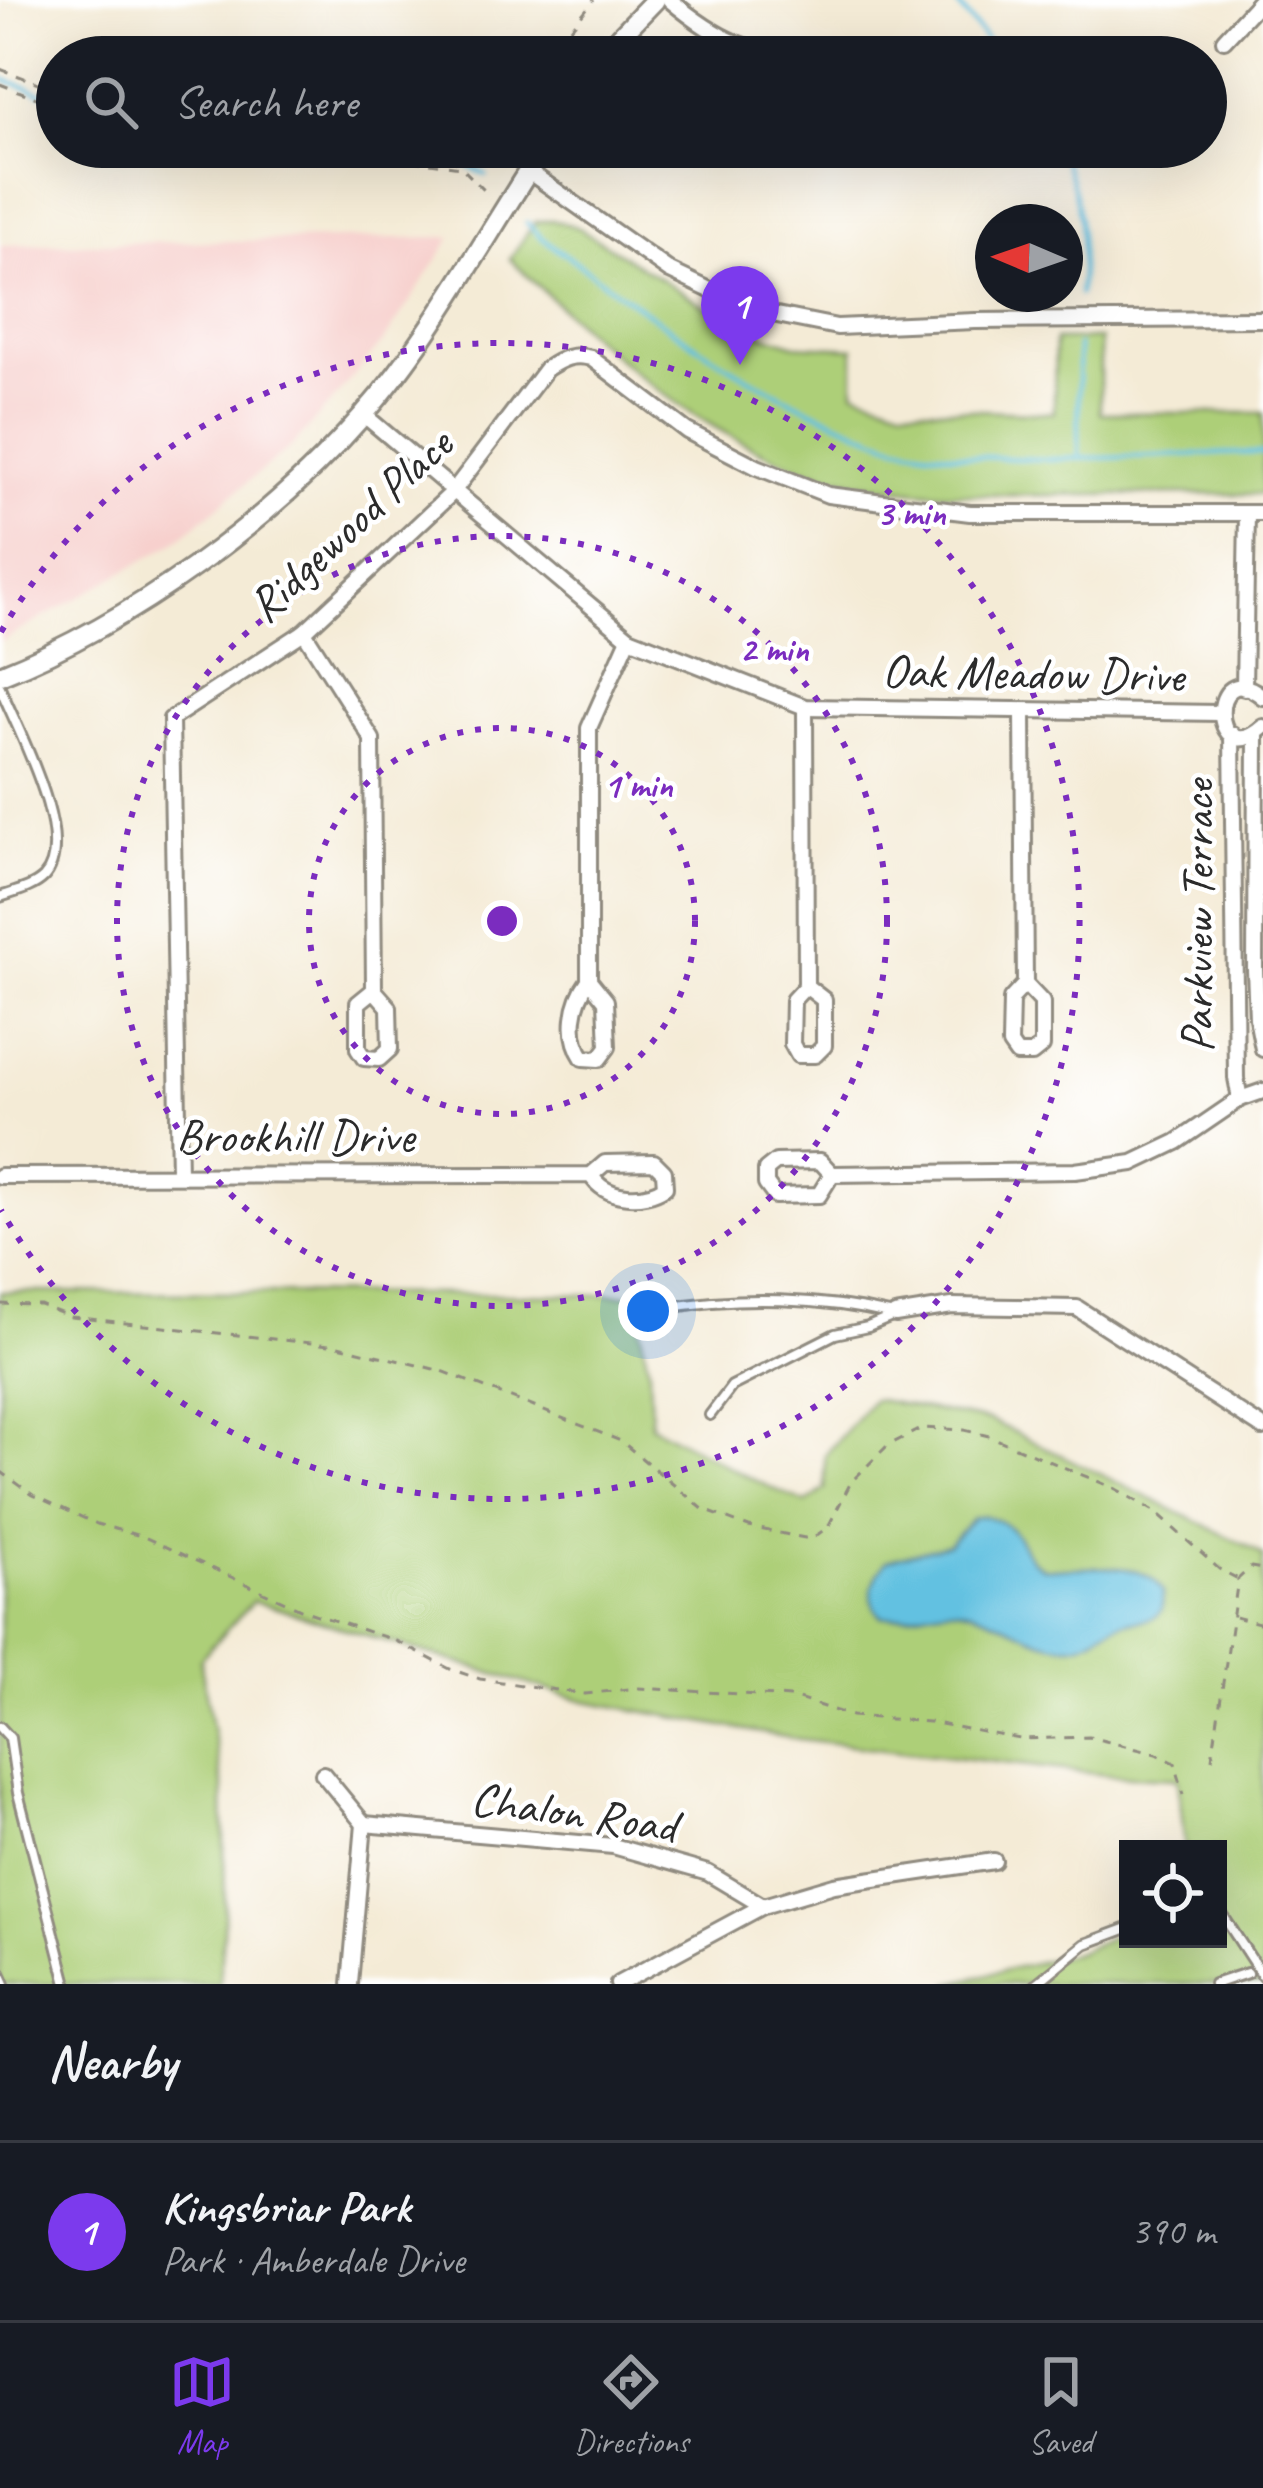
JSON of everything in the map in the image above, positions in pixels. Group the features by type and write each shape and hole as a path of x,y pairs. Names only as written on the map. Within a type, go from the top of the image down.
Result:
{"main road":[{"path":"612,36 634,0"},
{"path":"619,36 655,0"},
{"path":"0,675 156,592 257,519 364,415 416,346 531,168"}],"street":[{"path":"670,0 717,36"},
{"path":"1227,37 1261,0"},
{"path":"528,172 670,271 752,310 837,327 975,321 1263,320"},
{"name":"Ridgewood Place","path":"179,1174 171,719 304,632 452,493 546,369 561,358 580,355 604,367 687,431 828,495 970,513 1255,513"},
{"name":"Oak Meadow Drive","path":"364,415 628,638 805,707 1219,713"},
{"path":"1244,688 1255,513"},
{"path":"304,632 372,739 374,990 389,1007 390,1048 379,1059 364,1058 358,1049 358,1003 374,990"},
{"path":"589,980 606,1001 608,1047 599,1058 583,1058 575,1046 575,999 589,980 590,728 628,638"},
{"path":"1259,731 1232,734 1219,713 1226,695 1244,688 1263,698"},
{"path":"805,707 806,986 793,1000 792,1044 798,1054 815,1055 824,1046 824,1000 806,986"},
{"path":"1023,712 1025,984 1011,999 1010,1044 1017,1054 1032,1054 1042,1046 1042,1001 1025,984"},
{"name":"Parkview Terrace","path":"1259,731 1256,970 1263,1049"},
{"name":"Parkview Terrace","path":"1232,734 1240,1099"},
{"path":"1234,851 1256,851"},
{"path":"1236,970 1256,970"},
{"path":"832,1174 819,1195 775,1196 766,1184 766,1170 776,1162 820,1161 832,1174 1075,1171 1133,1163 1177,1142 1240,1099 1263,1091"},
{"name":"Brookhill Drive","path":"0,1176 591,1175 605,1163 654,1162 664,1172 665,1186 654,1194 609,1194 591,1175"},
{"path":"896,1316 952,1306 1077,1308 1263,1428"},
{"path":"323,1774 364,1824 350,1984"},
{"name":"Chalon Road","path":"364,1824 614,1846 708,1873 763,1906"},
{"path":"618,1984 763,1906 834,1885 994,1861"}],"lane":[{"path":"0,687 56,835 47,874 37,883 0,897"},
{"path":"667,1308 743,1301 854,1305 896,1316"},
{"path":"710,1415 732,1386 835,1334 896,1316"},
{"path":"0,1727 10,1738 18,1793 68,1984"},
{"path":"1227,1922 1263,1977"},
{"path":"1036,1984 1085,1944 1119,1931"},
{"path":"0,1973 5,1984"},
{"path":"1214,1984 1247,1973"}],"path":[{"path":"564,36 594,0"},
{"path":"0,69 36,82"},
{"path":"0,83 36,98"},
{"path":"462,168 484,190"},
{"path":"0,1304 40,1305 70,1317 338,1346 442,1371 621,1441 704,1510 749,1527 805,1538 828,1527 850,1482 886,1446 922,1428 964,1430 1116,1489 1154,1511 1238,1579"},
{"path":"0,1472 33,1496 97,1524 144,1538 305,1611 394,1640 450,1669 480,1678 585,1694 638,1688 792,1697 852,1716 1020,1738 1089,1738 1157,1754 1175,1763 1184,1796"},
{"path":"1212,1760 1238,1579 1252,1567 1263,1569"},
{"path":"1234,1616 1263,1624"}],"shaded area":[{"path":"452,237 384,341 296,442 174,543 0,642 0,245"}],"green space":[{"path":"552,220 577,227 735,325 795,345 854,348 854,391 902,407 1054,413 1055,340 1100,339 1100,413 1263,413 1263,494 958,494 856,482 790,463 750,446 675,402 606,348 510,259 535,222"},
{"path":"0,1292 633,1295 649,1370 651,1425 806,1503 825,1489 825,1455 873,1399 991,1421 1263,1556 1263,1984 948,1984 1076,1953 1119,1933 1119,1948 1227,1948 1227,1840 1184,1840 1178,1778 1107,1775 790,1738 585,1701 253,1601 200,1659 223,1789 225,1906 219,1984 0,1984"}],"water":[{"path":"985,1516 1009,1527 1029,1557 1044,1568 1142,1573 1163,1592 1162,1609 1149,1619 1121,1623 1085,1642 1064,1645 955,1608 881,1616 872,1588 886,1561 949,1544 973,1518"}],"waterway":[{"path":"954,0 983,36"},
{"path":"0,78 36,91"},
{"path":"472,168 486,175"},
{"path":"1066,168 1076,204"},
{"path":"527,223 613,289 722,361 797,403 890,443 942,453 1033,459 1263,453"},
{"path":"1078,345 1079,458"}],"place":[{"name":"Kingsbriar Park","path":"740,365"}]}
